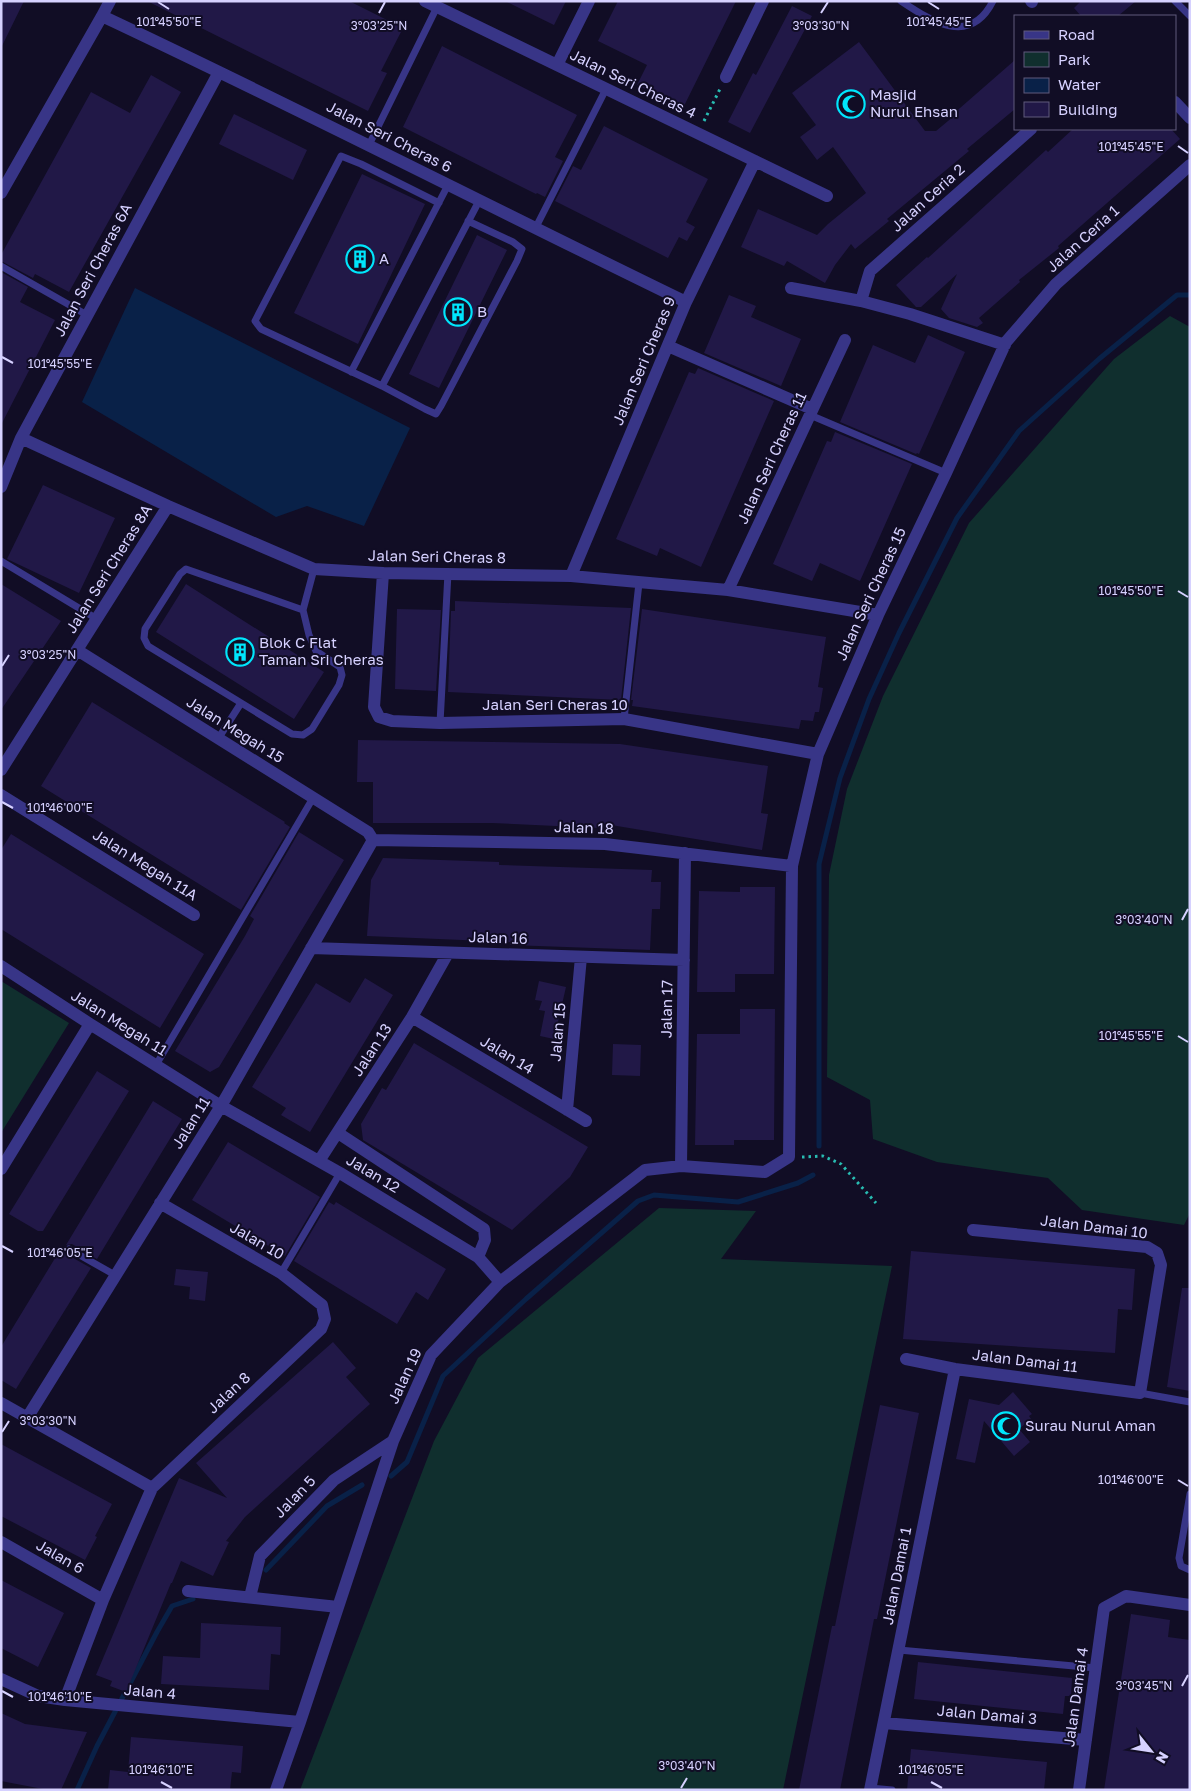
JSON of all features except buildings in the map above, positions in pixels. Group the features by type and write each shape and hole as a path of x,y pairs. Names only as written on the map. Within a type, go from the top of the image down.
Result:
{"street":[{"path":"1,193 110,1"},
{"name":"Jalan Seri Cheras 4","path":"425,1 827,196"},
{"path":"557,65 589,1"},
{"path":"726,77 762,1"},
{"name":"Jalan Seri Cheras 6","path":"102,16 369,144 535,229 686,302"},
{"name":"Jalan Seri Cheras 6A","path":"1,486 22,438 219,72"},
{"path":"1176,103 1190,118"},
{"name":"Jalan Ceria 2","path":"862,301 870,270 1030,130"},
{"name":"Jalan Seri Cheras 9","path":"571,576 686,302 754,161"},
{"name":"Jalan Ceria 1","path":"1005,345 1056,284 1190,165"},
{"path":"791,288 862,301 910,314 1005,345"},
{"name":"Jalan Seri Cheras 11","path":"728,590 845,340"},
{"name":"Jalan Seri Cheras 15","path":"792,866 818,754 878,615 1005,345"},
{"path":"668,346 811,412"},
{"name":"Jalan Seri Cheras 8","path":"22,438 168,506 314,569 383,573 571,576 728,590 878,615"},
{"name":"Jalan Seri Cheras 8A","path":"77,650 168,506"},
{"name":"Jalan Seri Cheras 10","path":"383,573 374,707 379,718 392,721 440,722 624,719 818,754"},
{"path":"1,770 77,650"},
{"name":"Jalan Megah 15","path":"77,650 368,832 373,840"},
{"name":"Jalan Megah 11A","path":"1,795 194,915"},
{"name":"Jalan 18","path":"373,840 605,844 792,866"},
{"name":"Jalan 11","path":"27,1418 221,1106 373,840"},
{"name":"Jalan 17","path":"681,1166 685,853"},
{"path":"789,1157 792,866"},
{"name":"Jalan 16","path":"312,948 684,960"},
{"name":"Jalan 13","path":"320,1161 412,1017 448,953"},
{"name":"Jalan 15","path":"567,1110 581,957"},
{"name":"Jalan Megah 11","path":"1,966 221,1106"},
{"name":"Jalan 14","path":"412,1017 586,1121"},
{"path":"1,1169 90,1024"},
{"name":"Jalan 12","path":"221,1106 320,1161 478,1257 500,1282"},
{"path":"338,1133 484,1229 485,1240 478,1257"},
{"name":"Jalan 19","path":"276,1790 394,1441 431,1355 500,1282 645,1170 681,1166 765,1172 789,1157"},
{"name":"Jalan 10","path":"160,1203 281,1273 322,1305 325,1319"},
{"name":"Jalan Damai 10","path":"973,1230 1147,1247 1157,1253 1161,1265 1140,1393"},
{"name":"Jalan 8","path":"65,1700 103,1600 152,1488 321,1329 325,1319"},
{"name":"Jalan Damai 11","path":"906,1359 955,1369 1140,1393"},
{"name":"Jalan Damai 1","path":"870,1789 955,1369"},
{"path":"1,1403 152,1488"},
{"name":"Jalan 5","path":"250,1597 260,1556 334,1480 394,1441"},
{"name":"Jalan 6","path":"1,1542 103,1600"},
{"path":"188,1591 338,1607"},
{"name":"Jalan Damai 4","path":"1079,1790 1104,1608 1126,1596 1190,1605"},
{"name":"Jalan 4","path":"1,1679 38,1696 65,1700 300,1722"},
{"name":"Jalan Damai 3","path":"884,1723 1086,1740"}],"lane":[{"path":"901,1 937,23 956,28 974,23 989,9 993,1"},
{"path":"1175,1 1190,16"},
{"path":"369,144 437,7"},
{"path":"535,229 606,89"},
{"path":"439,203 361,164 340,156 255,321 261,329 382,386 425,410 436,414 522,249 513,242 468,222"},
{"path":"351,372 448,185"},
{"path":"382,386 479,201"},
{"path":"1,266 87,315"},
{"path":"811,412 946,473"},
{"path":"1,561 97,619"},
{"path":"303,610 186,569 180,574 145,629 144,638 148,646 292,734 302,735 312,729 339,685 342,675 340,666 316,651 309,635 303,610 314,569"},
{"path":"440,722 448,573"},
{"path":"624,719 640,583"},
{"path":"218,739 241,703"},
{"path":"156,1065 313,798"},
{"path":"281,1273 340,1173"},
{"path":"69,1249 115,1275"},
{"path":"1140,1393 1190,1402"},
{"path":"1190,1494 1178,1558 1181,1566 1190,1570"},
{"path":"899,1650 1096,1668"},
{"path":"870,1789 892,1790"}],"path":[{"path":"698,134 726,77"},
{"path":"789,1157 823,1156 841,1164 876,1203"}],"green space":[{"path":"1170,316 1190,327 1190,1213 1184,1225 1082,1210 1048,1178 937,1162 873,1139 870,1100 827,1077 829,875 847,789 883,696 969,523 1114,359"},
{"path":"1,981 69,1023 1,1133"},
{"path":"659,1208 756,1211 721,1259 892,1266 783,1790 300,1790 434,1441 478,1358"}],"water":[{"path":"135,288 410,428 364,526 307,506 276,517 82,402"}],"waterway":[{"path":"819,1146 819,864 840,778 869,699 899,633 957,518 1019,431 1099,359 1177,295 1190,295"},
{"path":"391,1476 407,1462 443,1376 526,1299 638,1201 654,1195 738,1202 798,1183 813,1175"},
{"path":"266,1570 327,1506 362,1485"},
{"path":"77,1790 97,1746 172,1606 193,1599"}],"place":[{"name":"Masjid Nurul Ehsan","path":"851,104"},
{"name":"A","path":"360,259"},
{"name":"B","path":"458,312"},
{"name":"Blok C Flat Taman Sri Cheras","path":"240,652"},
{"name":"Surau Nurul Aman","path":"1006,1426"}]}
